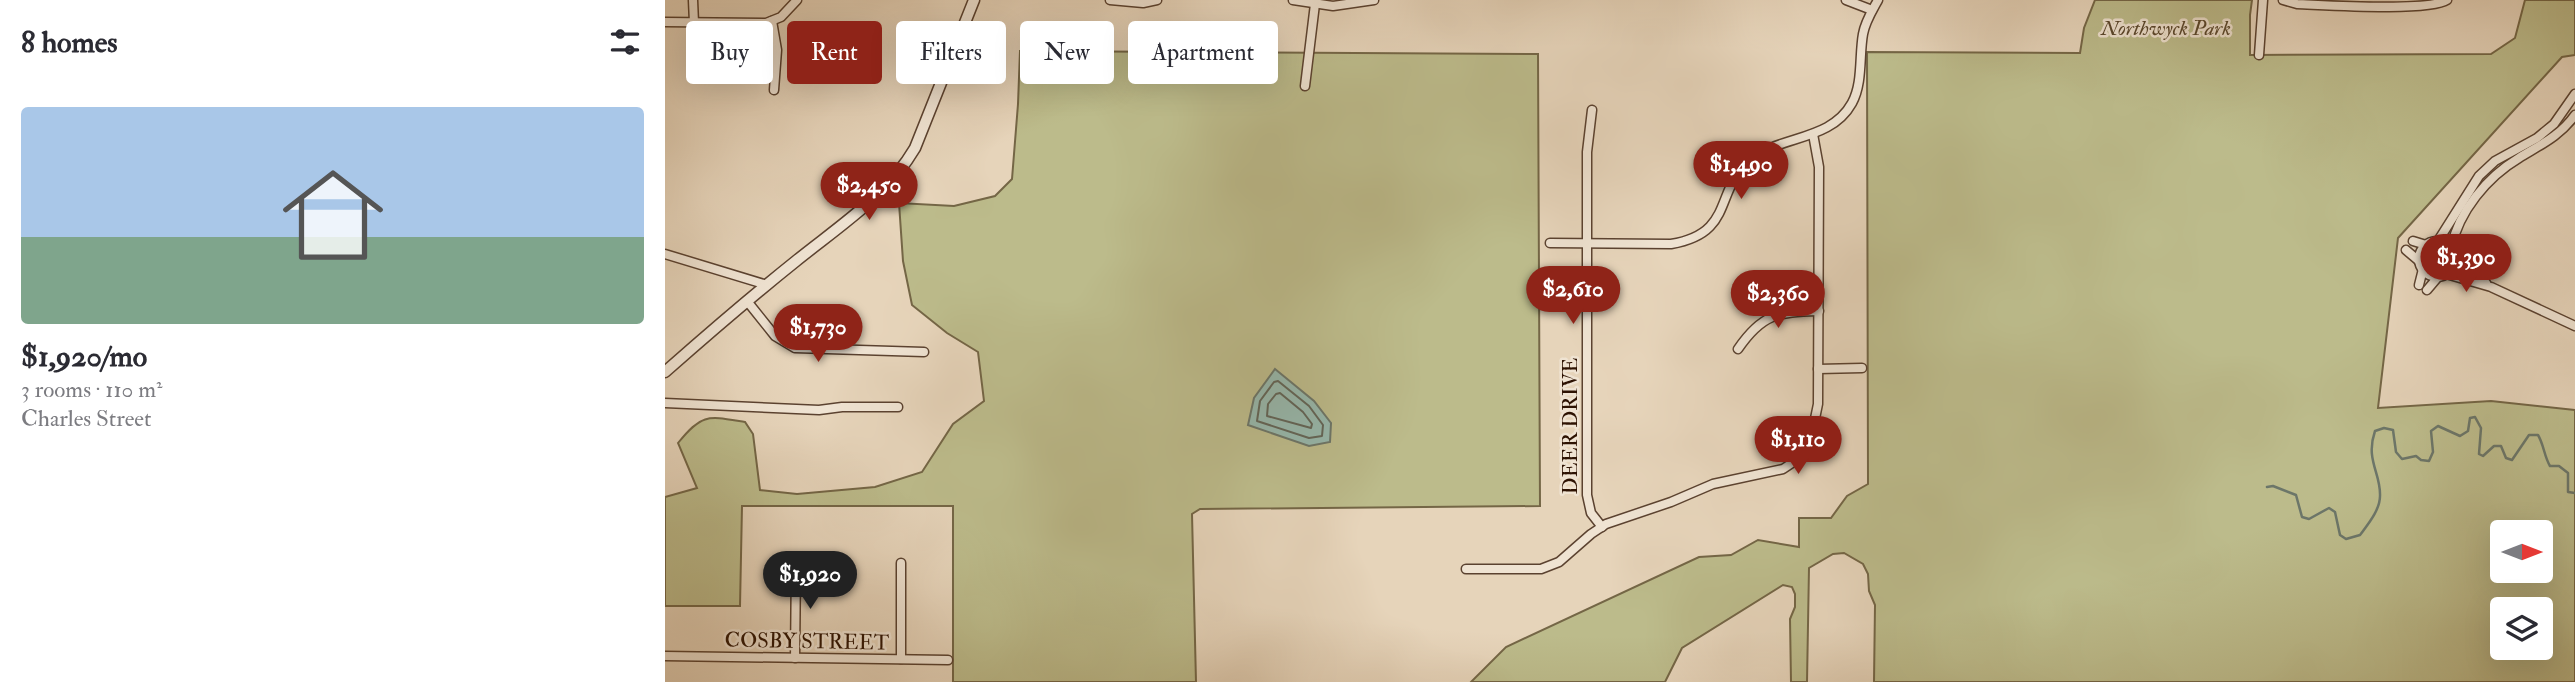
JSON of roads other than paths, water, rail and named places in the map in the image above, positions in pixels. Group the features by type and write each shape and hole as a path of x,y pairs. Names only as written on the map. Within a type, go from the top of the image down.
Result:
{"street":[{"path":"693,0 694,21"},
{"path":"772,21 789,10 797,0"},
{"path":"665,372 747,301 874,199 901,170 919,138 974,0"},
{"path":"1110,0 1143,3 1157,0"},
{"path":"1293,0 1351,5 1374,0"},
{"path":"1846,0 1872,10"},
{"path":"1550,243 1671,244 1701,235 1713,225 1721,213 1737,174 1753,158 1767,150 1813,134 1843,116 1857,91 1863,32 1878,0"},
{"path":"2259,55 2263,0"},
{"path":"2283,0 2297,4 2409,6 2442,3 2447,0"},
{"path":"1305,86 1315,4"},
{"path":"665,22 686,23"},
{"path":"773,27 777,50 774,90"},
{"path":"2413,241 2426,245 2438,241 2479,176 2495,161 2537,138 2554,124 2575,94"},
{"name":"DEER DRIVE","path":"1592,110 1587,152 1587,495 1591,513 1602,527"},
{"path":"2427,290 2453,265 2457,232 2473,201 2487,183 2518,159 2559,134 2575,115"},
{"path":"1466,569 1541,569 1559,562 1602,527 1671,502 1698,489 1783,469 1795,461 1811,438 1816,422 1819,167 1813,134"},
{"path":"2438,241 2491,287"},
{"path":"2419,285 2420,254 2426,245"},
{"path":"2406,250 2429,275 2442,275 2491,287 2575,327"},
{"path":"665,254 767,285"},
{"path":"747,301 775,336 795,348 923,352"},
{"path":"1738,349 1753,328 1762,322 1789,312 1819,311"},
{"path":"1818,369 1862,368"},
{"path":"665,403 819,410 842,407 898,407"},
{"path":"901,563 901,659"},
{"path":"795,658 796,564"},
{"name":"COSBY STREET","path":"665,656 949,660"}],"water":[{"path":"1275,369 1314,401 1331,423 1330,442 1309,446 1248,425 1254,398"}],"waterway":[{"path":"2267,487 2273,486 2296,495 2302,517 2309,519 2329,508 2335,512 2340,535 2346,539 2360,535 2373,517 2379,501 2380,488 2372,458 2375,431 2384,428 2393,430 2396,452 2402,459 2416,456 2429,461 2433,452 2431,431 2438,426 2460,436 2468,431 2470,418 2475,417 2481,428 2479,454 2483,456 2494,446 2501,446 2506,458 2512,460 2529,435 2538,435 2550,466 2559,466 2568,473 2568,492 2575,493"}],"park label":[{"name":"Northwyck Park","path":"2166,28"}]}
